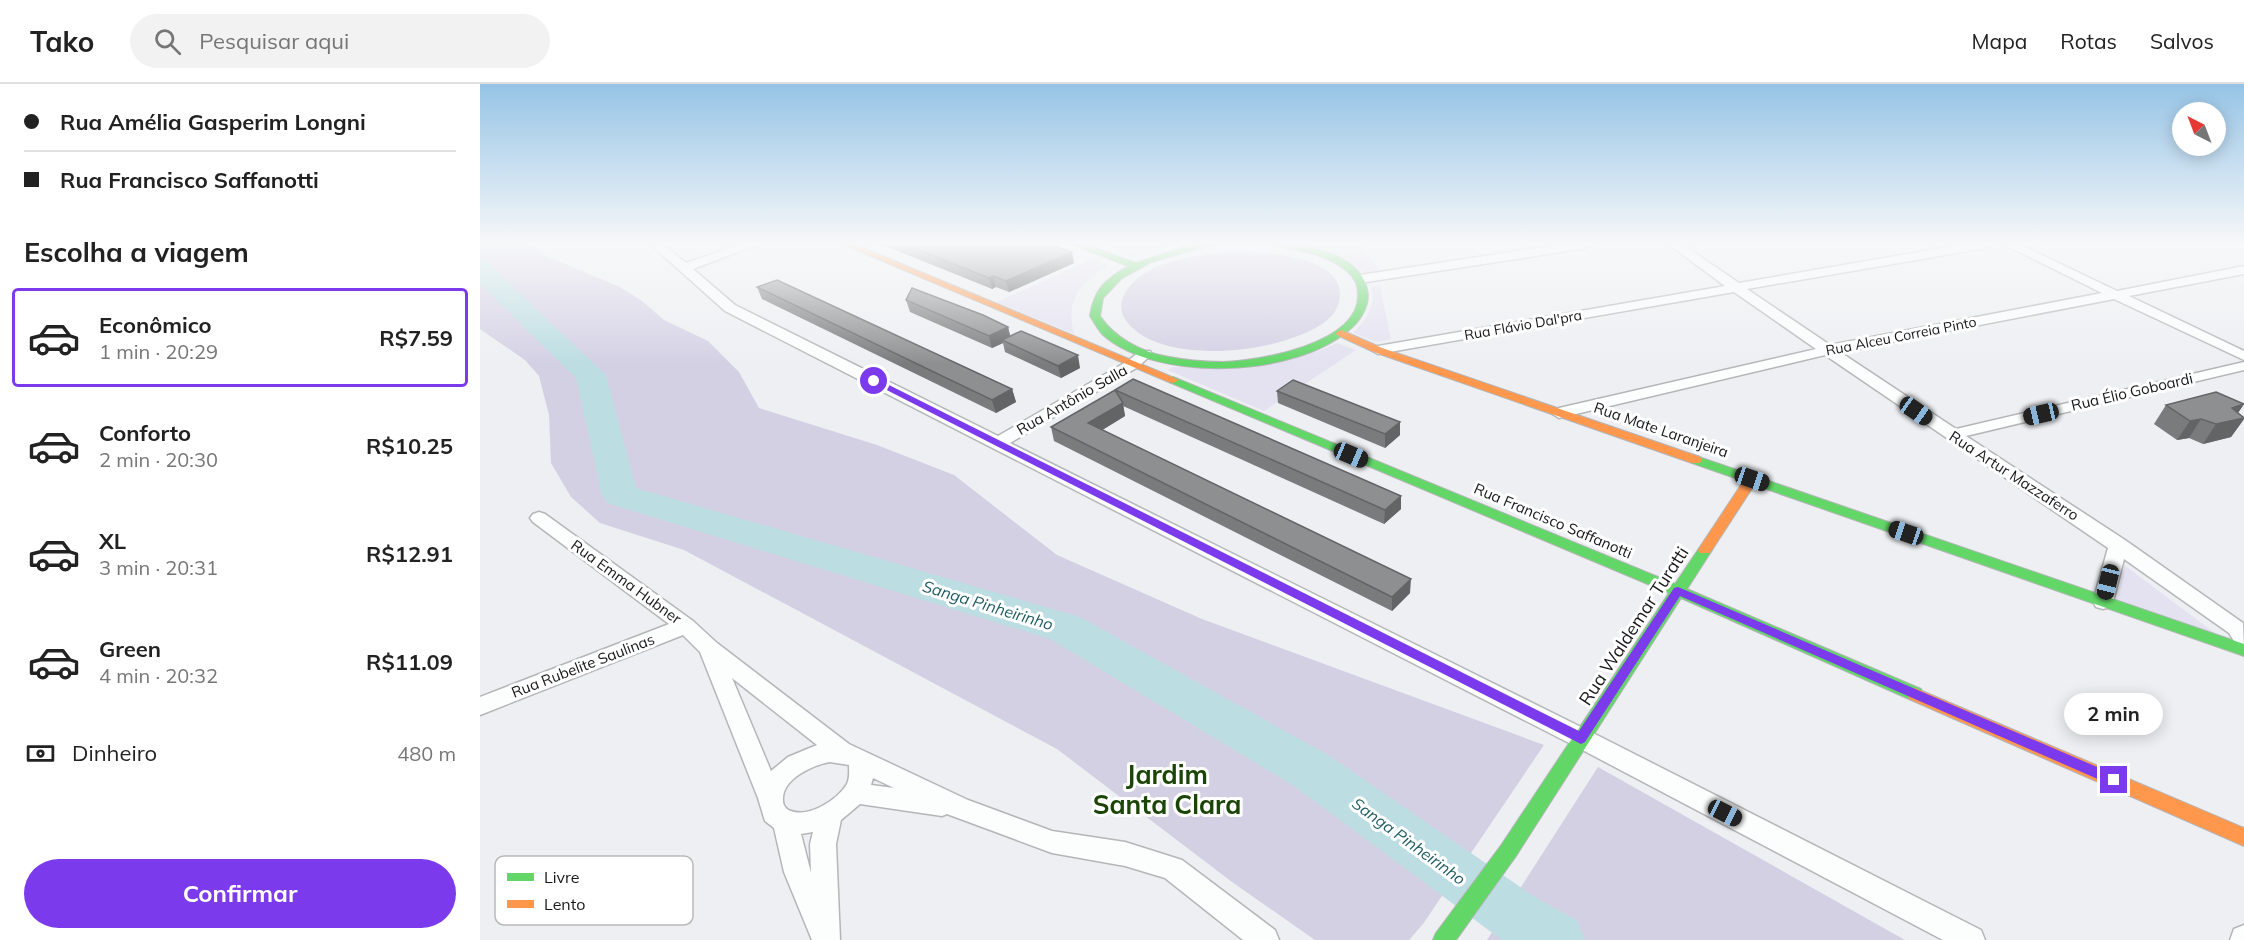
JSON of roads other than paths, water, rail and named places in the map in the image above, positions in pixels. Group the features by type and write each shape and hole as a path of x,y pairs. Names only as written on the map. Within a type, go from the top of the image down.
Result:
{"street":[{"path":"702,284 730,308 1581,738 1971,940"},
{"name":"Rua Francisco Saffanotti","path":"948,284 1139,359 2244,837"},
{"path":"1108,284 1102,290 1096,304 1096,318 1105,332 1139,359 1227,364 1281,356 1311,348 1341,333 1359,315 1366,296 1362,284"},
{"name":"Rua Artur Mazzaferro","path":"1730,284 1951,435 2118,544 2236,628 2244,641"},
{"name":"Rua Flávio Dal'pra","path":"1378,350 1759,284"},
{"path":"2094,284 2244,356"},
{"name":"Rua Alceu Correia Pinto","path":"1559,413 1828,350 2173,284"},
{"name":"Rua Mate Laranjeira","path":"1341,333 1378,350 2244,650"},
{"name":"Rua Antônio Salla","path":"998,443 1139,359"},
{"name":"Rua Élio Goboardi","path":"1951,435 2244,366"},
{"name":"Rua Waldemar Turatti","path":"1443,940 1509,850 1752,479"},
{"name":"Rua Emma Hubner","path":"539,518 686,626 710,649 850,755 959,808"},
{"path":"2103,602 2118,544"},
{"name":"Rua Rubelite Saulinas","path":"480,706 686,626"},
{"name":"Rua Emma Hubner","path":"710,649 770,797"},
{"path":"819,753 850,755 863,770 862,781 855,793 844,805 830,814 806,822 785,821 775,816 771,807 770,797 775,785 797,763 819,753"},
{"path":"855,793 959,808 1052,842 1125,854 1173,869 1265,940"},
{"path":"826,940 823,852 830,814"},
{"path":"785,821 797,872 826,940"}],"waterway":[{"name":"Sanga Pinheirinho","path":"496,284 591,375 620,495 1065,628 1312,771 1516,917 1556,940"}],"district":[{"name":"Jardim Santa Clara","path":"1167,790"}]}
